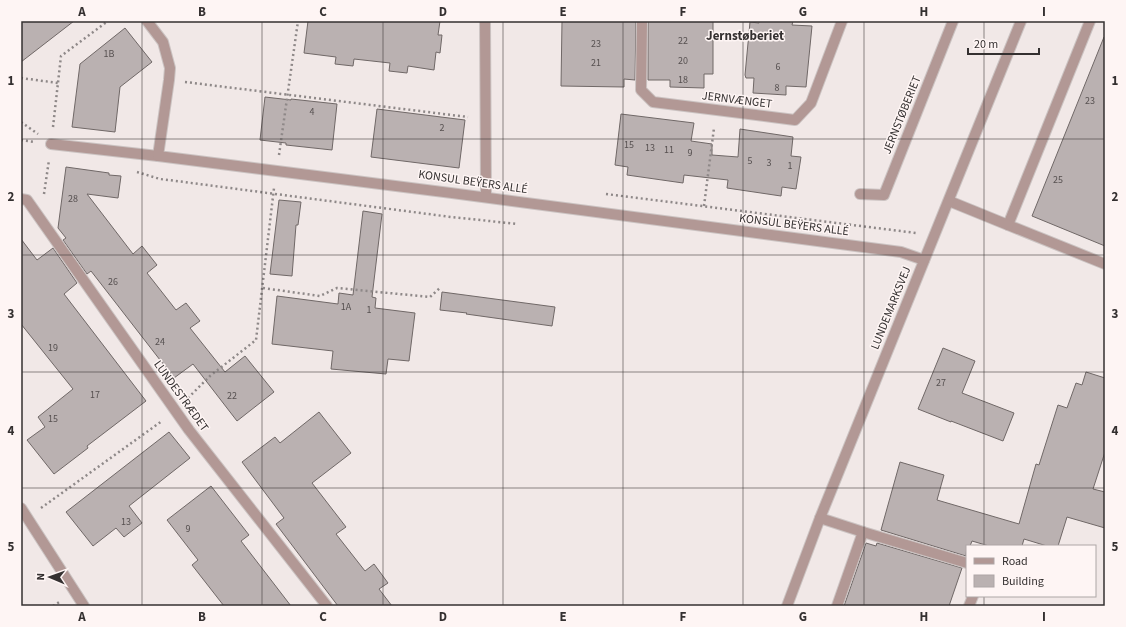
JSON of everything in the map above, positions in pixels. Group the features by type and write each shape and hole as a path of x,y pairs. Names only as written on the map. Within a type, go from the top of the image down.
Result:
{"street":[{"path":"147,21 163,42 170,68 158,156"},
{"path":"485,21 486,197"},
{"name":"JERNVÆNGET","path":"642,21 640,90 653,102 795,120 811,103 841,21"},
{"name":"JERNSTØBERIET","path":"860,194 884,195 953,21"},
{"name":"LUNDEMARKSVEJ","path":"787,606 820,518 1021,21"},
{"path":"1008,224 1090,21"},
{"name":"KONSUL BEŸERS ALLÉ","path":"51,144 277,170 901,252 924,260"},
{"name":"LUNDESTRÆDET","path":"24,199 175,411 327,606"},
{"path":"948,201 1105,264"},
{"path":"21,508 84,606"},
{"path":"820,518 966,563"},
{"path":"837,606 863,532"}],"path":[{"path":"24,199 44,201 61,56 108,21"},
{"path":"28,518 175,411 210,376 256,340 277,170 298,21"},
{"path":"21,78 58,83"},
{"path":"169,80 486,120"},
{"path":"704,206 717,110"},
{"path":"133,170 160,179 518,224"},
{"path":"263,288 320,296 337,288 430,298 441,286"}],"building":[{"path":"21,21 74,21 21,62"},
{"path":"308,21 440,21 438,35 442,35 440,53 436,52 434,70 408,66 407,73 389,71 390,63 354,59 353,66 335,64 336,57 304,53"},
{"path":"562,21 636,21 635,80 624,79 624,87 561,86"},
{"path":"648,21 713,21 713,74 704,74 704,88 670,87 670,80 648,80"},
{"path":"759,21 793,21 792,25 812,26 806,87 786,86 786,95 753,93 754,78 746,78 745,75 750,22 759,23"},
{"path":"125,28 152,62 120,87 115,132 72,127 80,64"},
{"path":"1105,37 1105,246 1032,216"},
{"path":"265,97 337,104 332,150 286,145 286,143 260,140"},
{"path":"377,109 465,120 459,168 371,157"},
{"path":"621,114 694,123 691,141 712,144 712,155 738,157 740,129 793,137 791,156 801,157 796,189 782,187 781,196 727,188 728,180 684,175 683,183 627,175 628,167 615,165"},
{"path":"66,167 121,176 118,198 87,194 133,254 142,246 157,265 147,273 176,310 186,303 200,321 190,328 225,372 245,356 274,392 237,421 193,364 174,378 91,271 87,274 63,240 66,238 58,228"},
{"path":"279,200 301,202 298,225 296,225 292,276 270,274"},
{"path":"363,211 382,214 372,297 376,298 375,308 415,313 409,361 388,359 386,374 331,369 333,351 272,344 277,296 338,304 339,293 353,295"},
{"path":"21,239 37,260 53,248 77,283 64,294 146,401 87,446 88,448 54,474 27,440 45,427 38,417 73,389 21,324"},
{"path":"442,292 555,307 552,326 440,310"},
{"path":"943,348 975,361 962,393 1014,413 1003,441 918,409"},
{"path":"1086,372 1105,378 1105,452 1093,489 1105,492 1105,528 1067,517 1058,545 1044,545 1024,539 1022,545 986,545 972,541 970,545 966,545 966,556 881,530 900,462 944,475 937,500 1019,524 1036,464 1039,465 1058,405 1067,408 1076,383 1082,385"},
{"path":"319,412 351,453 312,483 346,527 336,534 365,571 374,564 388,583 379,589 392,606 338,606 276,524 284,518 242,462 275,437 280,443"},
{"path":"169,432 190,458 129,506 142,523 124,537 116,528 93,546 66,512"},
{"path":"211,486 249,535 241,541 291,606 224,606 192,565 198,560 167,520"},
{"path":"866,543 876,546 877,543 962,568 949,606 844,606"}],"district":[{"name":"Jernstøberiet","path":"745,36"}]}
